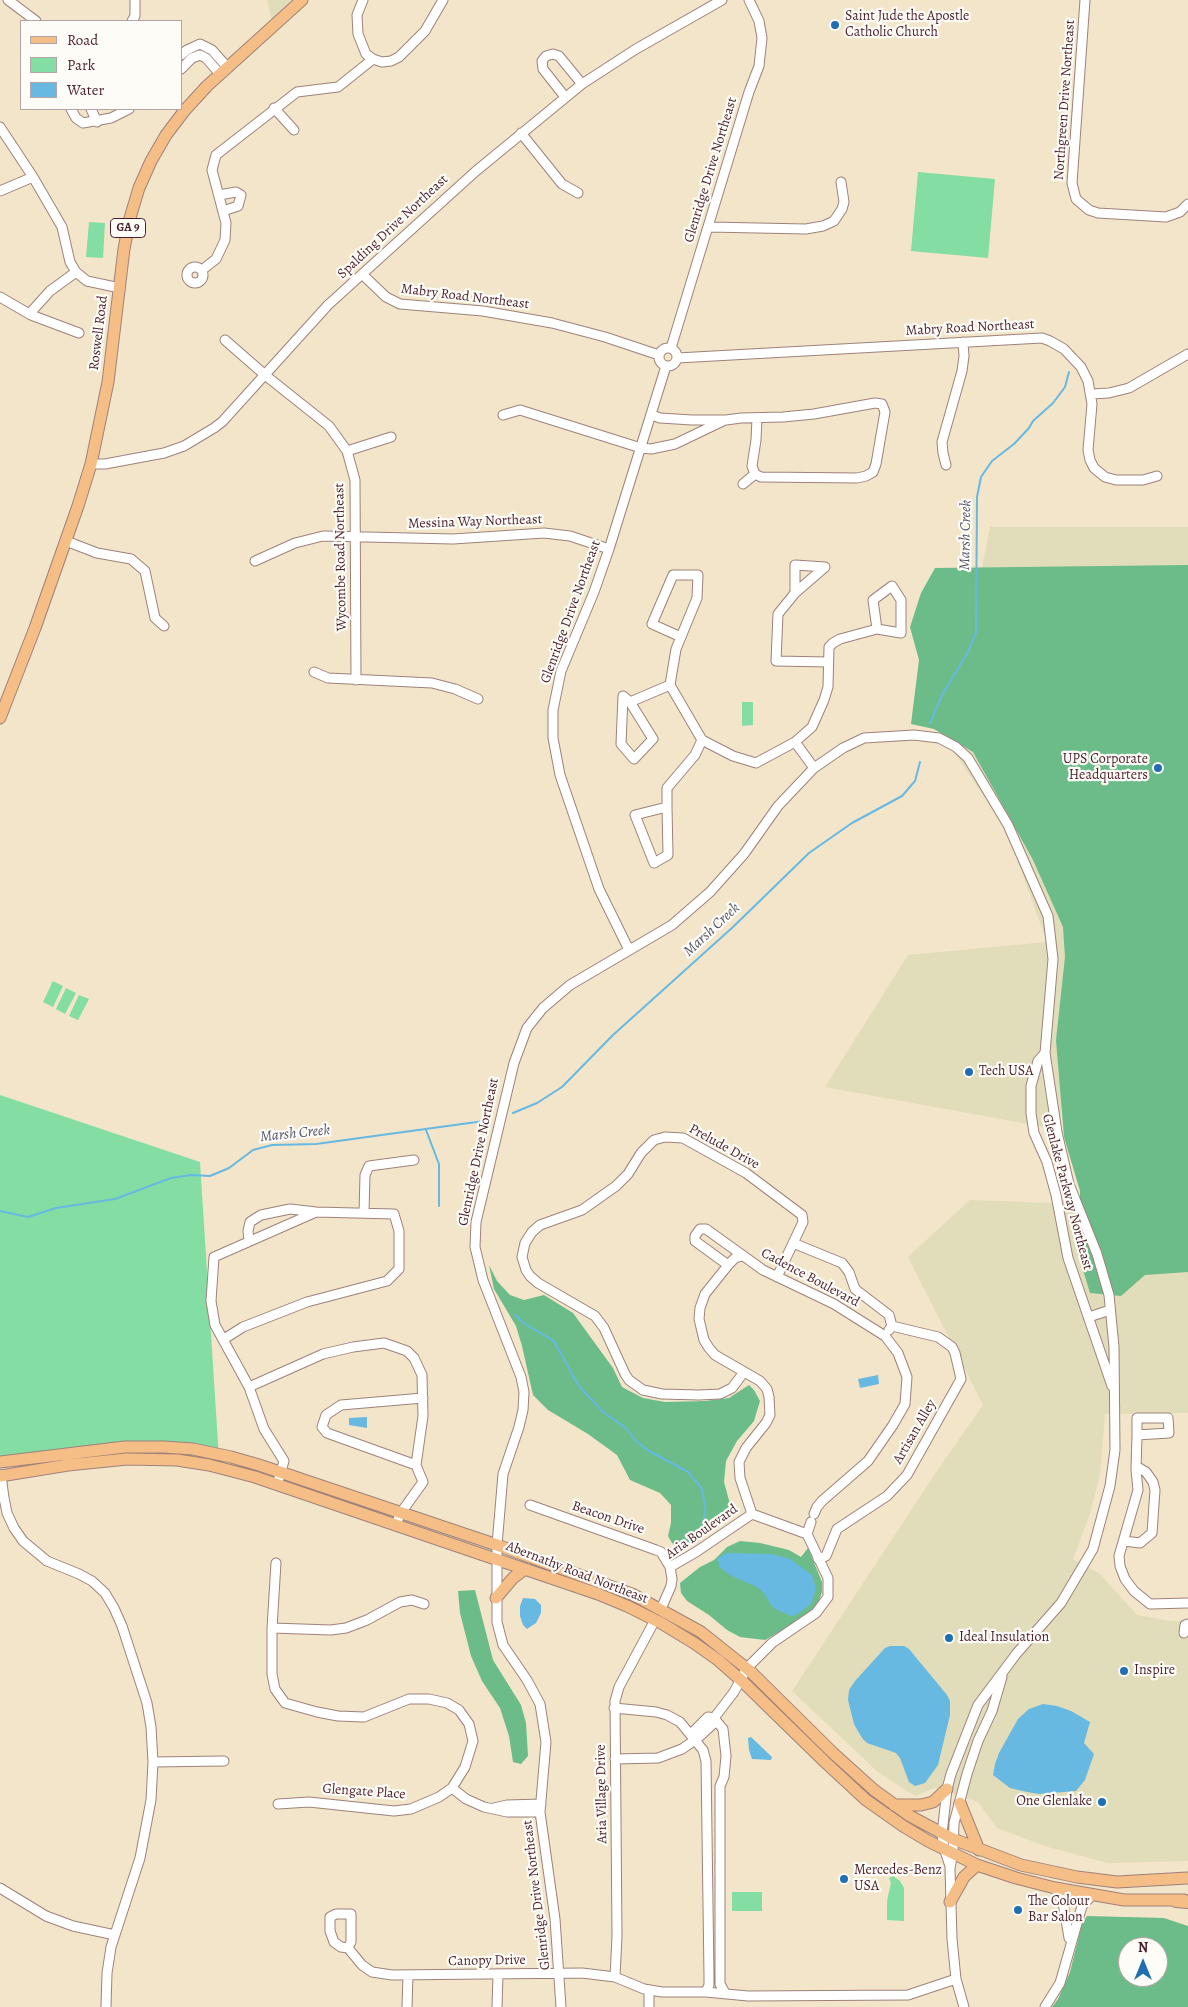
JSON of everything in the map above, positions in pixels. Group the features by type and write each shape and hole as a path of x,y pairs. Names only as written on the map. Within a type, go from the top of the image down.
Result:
{"main road":[{"name":"Roswell Road","path":"0,718 35,628 91,464 108,382 130,218 139,188 151,161 166,135 195,98 302,0"},
{"name":"Abernathy Road Northeast","path":"0,1462 125,1447 164,1447 212,1452 281,1472 400,1514 497,1545 632,1594 701,1632 747,1668 833,1753 874,1790 894,1805 942,1834 1021,1865 1082,1878 1117,1882 1188,1878"},
{"name":"Abernathy Road Northeast","path":"1,1476 97,1462 162,1459 228,1469 497,1558 598,1594 655,1620 694,1643 740,1679 866,1800 903,1826 948,1851 977,1865 1055,1888 1124,1900 1184,1901"},
{"path":"496,1598 513,1578 525,1569"},
{"path":"894,1805 921,1805 933,1802 947,1789"},
{"path":"960,1803 979,1850"},
{"path":"950,1902 964,1877 977,1865"}],"street":[{"path":"8,0 35,20"},
{"path":"133,20 135,16 135,0"},
{"path":"363,0 357,15 358,34 366,54 382,62 391,61 398,57 425,31 443,0"},
{"name":"Spalding Drive Northeast","path":"91,464 116,463 164,453 184,446 222,422 328,305 363,276 442,200 521,133 582,84 636,49 722,0"},
{"name":"Glenridge Drive Northeast","path":"671,348 762,54 759,21 749,0"},
{"name":"Northgreen Drive Northeast","path":"1085,0 1072,183 1076,199 1089,210 1098,213 1166,217 1180,212 1188,204"},
{"path":"182,54 200,44 212,50 224,71"},
{"path":"565,97 543,69 542,61 546,56 553,54 559,56 582,84"},
{"path":"182,68 192,58 200,55 224,71"},
{"path":"202,270 216,259 225,240 226,223 212,170 216,155 296,92 338,87 374,59"},
{"path":"274,108 294,130"},
{"path":"72,110 76,118 83,122 97,122 127,110"},
{"path":"91,110 97,122"},
{"path":"0,128 33,177 62,226 70,262 76,272 87,281 120,288"},
{"path":"521,133 562,184 578,193"},
{"path":"0,192 33,177"},
{"path":"708,227 806,229 823,226 834,221 842,209 844,202 841,182"},
{"path":"219,195 236,192 241,195 238,206 223,211"},
{"path":"31,315 31,312 50,291 76,272"},
{"name":"Mabry Road Northeast","path":"363,276 386,297 400,304 483,311 552,323 605,336 659,355"},
{"path":"0,297 31,315 79,333"},
{"name":"Mabry Road Northeast","path":"677,358 1033,338 1050,341 1064,349 1081,367 1088,381 1092,394 1088,450 1094,468 1105,477 1116,480 1143,480 1157,476"},
{"name":"Wycombe Road Northeast","path":"225,340 329,426 347,451 355,480 356,680"},
{"path":"946,465 942,442 962,371 964,356 962,342"},
{"path":"671,348 676,352 677,358 672,365 666,366 661,363 659,355 663,349 671,348"},
{"path":"1092,394 1109,393 1129,388 1188,354"},
{"name":"Glenridge Drive Northeast","path":"561,2007 556,1919 541,1808 546,1742 540,1704 527,1680 503,1645 497,1622 497,1545 503,1474 519,1427 523,1410 524,1392 521,1377 477,1261 475,1232 514,1063 527,1028 543,1008 559,993 629,950 599,889 560,775 553,738 553,710 561,671 594,592 609,549 666,366"},
{"path":"652,415 660,418 726,420 814,414 876,403 882,404 885,412 873,472 857,478 762,477 755,474 752,466 757,418"},
{"path":"503,416 520,410 641,448 651,449 675,444 726,420"},
{"path":"347,451 391,437"},
{"path":"743,484 755,474"},
{"path":"866,476 870,486"},
{"name":"Messina Way Northeast","path":"254,561 308,538 323,536 453,540 544,533 570,536 609,549"},
{"path":"66,541 97,553 131,559 145,571 154,618 164,626"},
{"path":"681,637 652,624 673,575 698,575 697,598 681,637 676,649 670,684 702,740 733,756 756,763 795,742 812,727 828,687 829,648 833,643 840,639 877,629 901,633 901,600 892,586 873,600 877,629"},
{"path":"795,593 778,614 776,661 828,662"},
{"path":"314,672 328,678 432,683 478,698"},
{"path":"630,702 670,684"},
{"path":"623,696 630,702 653,739 634,759 621,744 623,696"},
{"name":"Glenlake Parkway Northeast","path":"629,950 672,925 710,892 744,854 778,806 814,768 843,748 864,738 914,734 939,738 956,747 968,758 1008,825 1048,916 1052,959 1045,1053 1057,1132 1070,1184 1097,1254 1109,1295 1114,1348 1115,1450 1108,1492 1093,1549 1061,1603 1017,1653 978,1705 947,1789 942,1834 948,1851"},
{"path":"667,807 635,815 654,863 668,855 667,788 694,755 702,740"},
{"path":"795,742 814,768"},
{"name":"Glenlake Parkway Northeast","path":"1045,1053 1038,1061 1032,1086 1031,1113 1034,1133 1046,1162 1058,1202 1068,1258 1114,1395"},
{"name":"Prelude Drive","path":"744,1372 732,1388 720,1394 662,1394 643,1390 629,1380 625,1374 604,1328 595,1316 538,1283 530,1276 522,1256 525,1243 532,1232 540,1225 582,1210 616,1186 628,1174 654,1140 665,1137 683,1138 734,1165 802,1216 803,1222 793,1244"},
{"path":"364,1213 365,1175 369,1166 414,1160"},
{"path":"224,1339 243,1328 307,1302 387,1281 399,1269 398,1231 394,1214 290,1210 261,1215 250,1222 248,1230 249,1242"},
{"path":"277,1485 284,1461 264,1429 250,1387 215,1324 211,1301 214,1257 316,1212"},
{"name":"Cadence Boulevard","path":"728,1265 695,1241 695,1236 700,1229 706,1229 742,1256 777,1277 834,1304 884,1336 898,1353 907,1377 905,1404 893,1426 868,1461 817,1507 807,1534"},
{"path":"777,1277 793,1244 842,1263 850,1272 855,1289 889,1315 892,1326 884,1336"},
{"path":"742,1256 735,1258 728,1265 705,1294 700,1308 699,1319 704,1340 715,1355 760,1381 766,1390 770,1405 766,1423 746,1448 739,1462 740,1478 752,1514"},
{"path":"1089,1317 1110,1310"},
{"name":"Artisan Alley","path":"818,1559 826,1556 837,1529 887,1496 907,1474 961,1379 952,1347 938,1337 892,1326"},
{"path":"250,1387 323,1354 384,1343 407,1351 414,1358 422,1375 423,1416 416,1465 423,1482 400,1514 396,1525"},
{"path":"416,1465 327,1433 322,1427 326,1415 341,1405 423,1398"},
{"path":"1137,1435 1136,1466 1138,1490 1119,1556 1120,1566 1125,1579 1134,1591 1150,1604 1188,1603"},
{"path":"1124,1542 1140,1543 1152,1533 1153,1482 1146,1472 1136,1466"},
{"path":"1,1476 7,1512 14,1528 24,1541 47,1561 92,1581 105,1593 122,1626 148,1703 153,1762 151,1800 145,1840 108,1960 106,2007"},
{"name":"Beacon Drive","path":"530,1505 661,1552 670,1567"},
{"name":"Aria Boulevard","path":"661,1609 671,1586 670,1567 696,1552 752,1514 807,1534"},
{"path":"693,1736 699,1737 713,1724 714,1718 734,1692 747,1668 772,1643 816,1613 828,1597 828,1578 807,1534"},
{"name":"Glengate Place","path":"276,1563 272,1628 274,1681 275,1689 285,1703 338,1716 364,1717 409,1699 429,1699 447,1703 458,1710 469,1724 473,1741 465,1766 452,1788 439,1797 411,1809 394,1811 309,1802 278,1804"},
{"path":"272,1628 331,1630 346,1628 367,1620 400,1602 412,1600 424,1604"},
{"name":"Aria Village Drive","path":"615,1977 617,1936 614,1708 619,1687 655,1620"},
{"name":"Glenlake Parkway Northeast","path":"948,1851 953,1839 954,1823 966,1774 992,1711 1003,1672"},
{"path":"614,1708 656,1712 667,1715 680,1722 703,1750 706,1761 709,1977 709,1985 706,1992"},
{"path":"714,1718 723,1729 726,1756 720,1796 720,1984 725,1993"},
{"path":"615,1759 658,1758 687,1747 692,1742 693,1736"},
{"path":"153,1762 224,1761"},
{"path":"452,1788 475,1804 494,1808 541,1808"},
{"path":"948,1851 955,1975 964,2007"},
{"path":"0,1888 33,1909 57,1921 115,1935"},
{"path":"1055,1888 1066,1912 1070,1946"},
{"path":"1045,2007 1060,1982 1082,1906 1092,1895"},
{"name":"Canopy Drive","path":"348,1948 362,1966 372,1972 392,1975 560,1973 615,1977 649,1990 662,1992 706,1992 748,1996 908,1995 955,1975"},
{"path":"407,2007 408,1975"},
{"path":"497,2007 498,1975"},
{"path":"648,2007 649,1990"}],"shaded area":[{"path":"267,0 298,0 272,22"},
{"path":"990,527 1188,527 1188,917 1061,1003 1061,1130 825,1087 908,955 1047,942 1008,833 947,741"},
{"path":"970,1200 1188,1208 1188,1413 1105,1414 1100,1474 1090,1514 1073,1559 1100,1574 1137,1615 1188,1622 1188,1861 1108,1863 1048,1847 997,1828 978,1802 934,1788 915,1796 878,1772 792,1691 939,1468 983,1405 908,1257"}],"green space":[{"path":"918,172 995,179 988,258 911,251"},
{"path":"89,222 105,223 103,258 86,257"},
{"path":"1188,565 1188,1272 1145,1275 1121,1296 1090,1293 1080,1260 1080,1191 1064,1137 1056,1040 1065,957 1063,927 1033,860 973,752 934,729 911,724 919,660 910,627 921,593 935,568"},
{"path":"742,702 753,702 753,725 742,726"},
{"path":"53,981 63,986 53,1007 43,1002"},
{"path":"66,988 76,993 65,1014 56,1009"},
{"path":"79,995 89,999 78,1020 69,1016"},
{"path":"0,1095 200,1162 219,1459 157,1451 61,1455 0,1467"},
{"path":"489,1265 497,1281 510,1295 524,1300 544,1295 573,1313 613,1368 622,1387 643,1398 665,1402 705,1401 729,1398 749,1385 754,1390 760,1401 754,1421 737,1441 726,1461 724,1482 730,1504 724,1522 682,1549 672,1543 668,1536 671,1523 671,1505 660,1493 630,1480 617,1455 588,1434 548,1410 533,1395 516,1326 494,1289"},
{"path":"740,1541 760,1543 789,1550 801,1557 808,1548 822,1582 822,1592 818,1604 809,1615 765,1640 740,1637 727,1630 709,1615 687,1601 681,1593 680,1583 700,1567 714,1560 727,1547"},
{"path":"475,1590 493,1660 521,1705 526,1723 528,1756 521,1764 513,1762 509,1736 500,1708 482,1681 471,1656 460,1613 458,1591"},
{"path":"893,1876 900,1881 904,1888 904,1921 887,1920 887,1901 891,1883 889,1878"},
{"path":"732,1892 762,1892 762,1911 732,1911"},
{"path":"1087,1916 1164,1918 1188,1926 1188,2007 1052,2007 1058,1999 1070,1972 1082,1924"}],"water":[{"path":"878,1375 879,1384 860,1388 858,1379"},
{"path":"367,1417 367,1428 349,1425 349,1418"},
{"path":"726,1553 771,1554 790,1559 812,1575 816,1589 811,1604 796,1615 791,1616 777,1610 757,1587 730,1575 719,1567 718,1558"},
{"path":"523,1598 535,1599 541,1605 541,1613 536,1623 527,1629 523,1625 520,1616 520,1606"},
{"path":"904,1646 909,1649 950,1701 950,1715 938,1765 925,1783 915,1786 909,1782 900,1758 896,1753 867,1743 862,1738 854,1724 848,1700 849,1690 855,1681 885,1648"},
{"path":"1043,1704 1071,1711 1090,1722 1084,1743 1094,1754 1085,1780 1076,1791 1039,1794 1027,1792 1010,1788 993,1775 999,1753 1018,1719 1029,1709"},
{"path":"751,1737 772,1757 771,1760 752,1759 748,1738"}],"waterway":[{"name":"Marsh Creek","path":"930,723 942,695 968,652 976,633 977,497 981,477 992,461 1014,444 1033,421 1053,403 1065,387 1069,372"},
{"name":"Marsh Creek","path":"513,1113 537,1103 562,1087 613,1035 733,927 809,853 852,823 902,796 915,781 920,762"},
{"name":"Marsh Creek","path":"0,1211 28,1217 56,1208 115,1199 171,1178 191,1175 210,1176 229,1168 253,1150 272,1145 316,1144 484,1121"},
{"path":"426,1130 439,1164 439,1206"},
{"path":"515,1315 525,1324 554,1341 578,1385 603,1412 626,1428 636,1441 649,1451 688,1472 702,1489 705,1508 703,1531"}],"place":[{"name":"Saint Jude the Apostle Catholic Church","path":"835,25"},
{"name":"UPS Corporate Headquarters","path":"1158,768"},
{"name":"Tech USA","path":"969,1072"},
{"name":"Ideal Insulation","path":"949,1638"},
{"name":"Inspire","path":"1124,1671"},
{"name":"One Glenlake","path":"1102,1802"},
{"name":"Mercedes-Benz USA","path":"844,1879"},
{"name":"The Colour Bar Salon","path":"1018,1910"}]}
